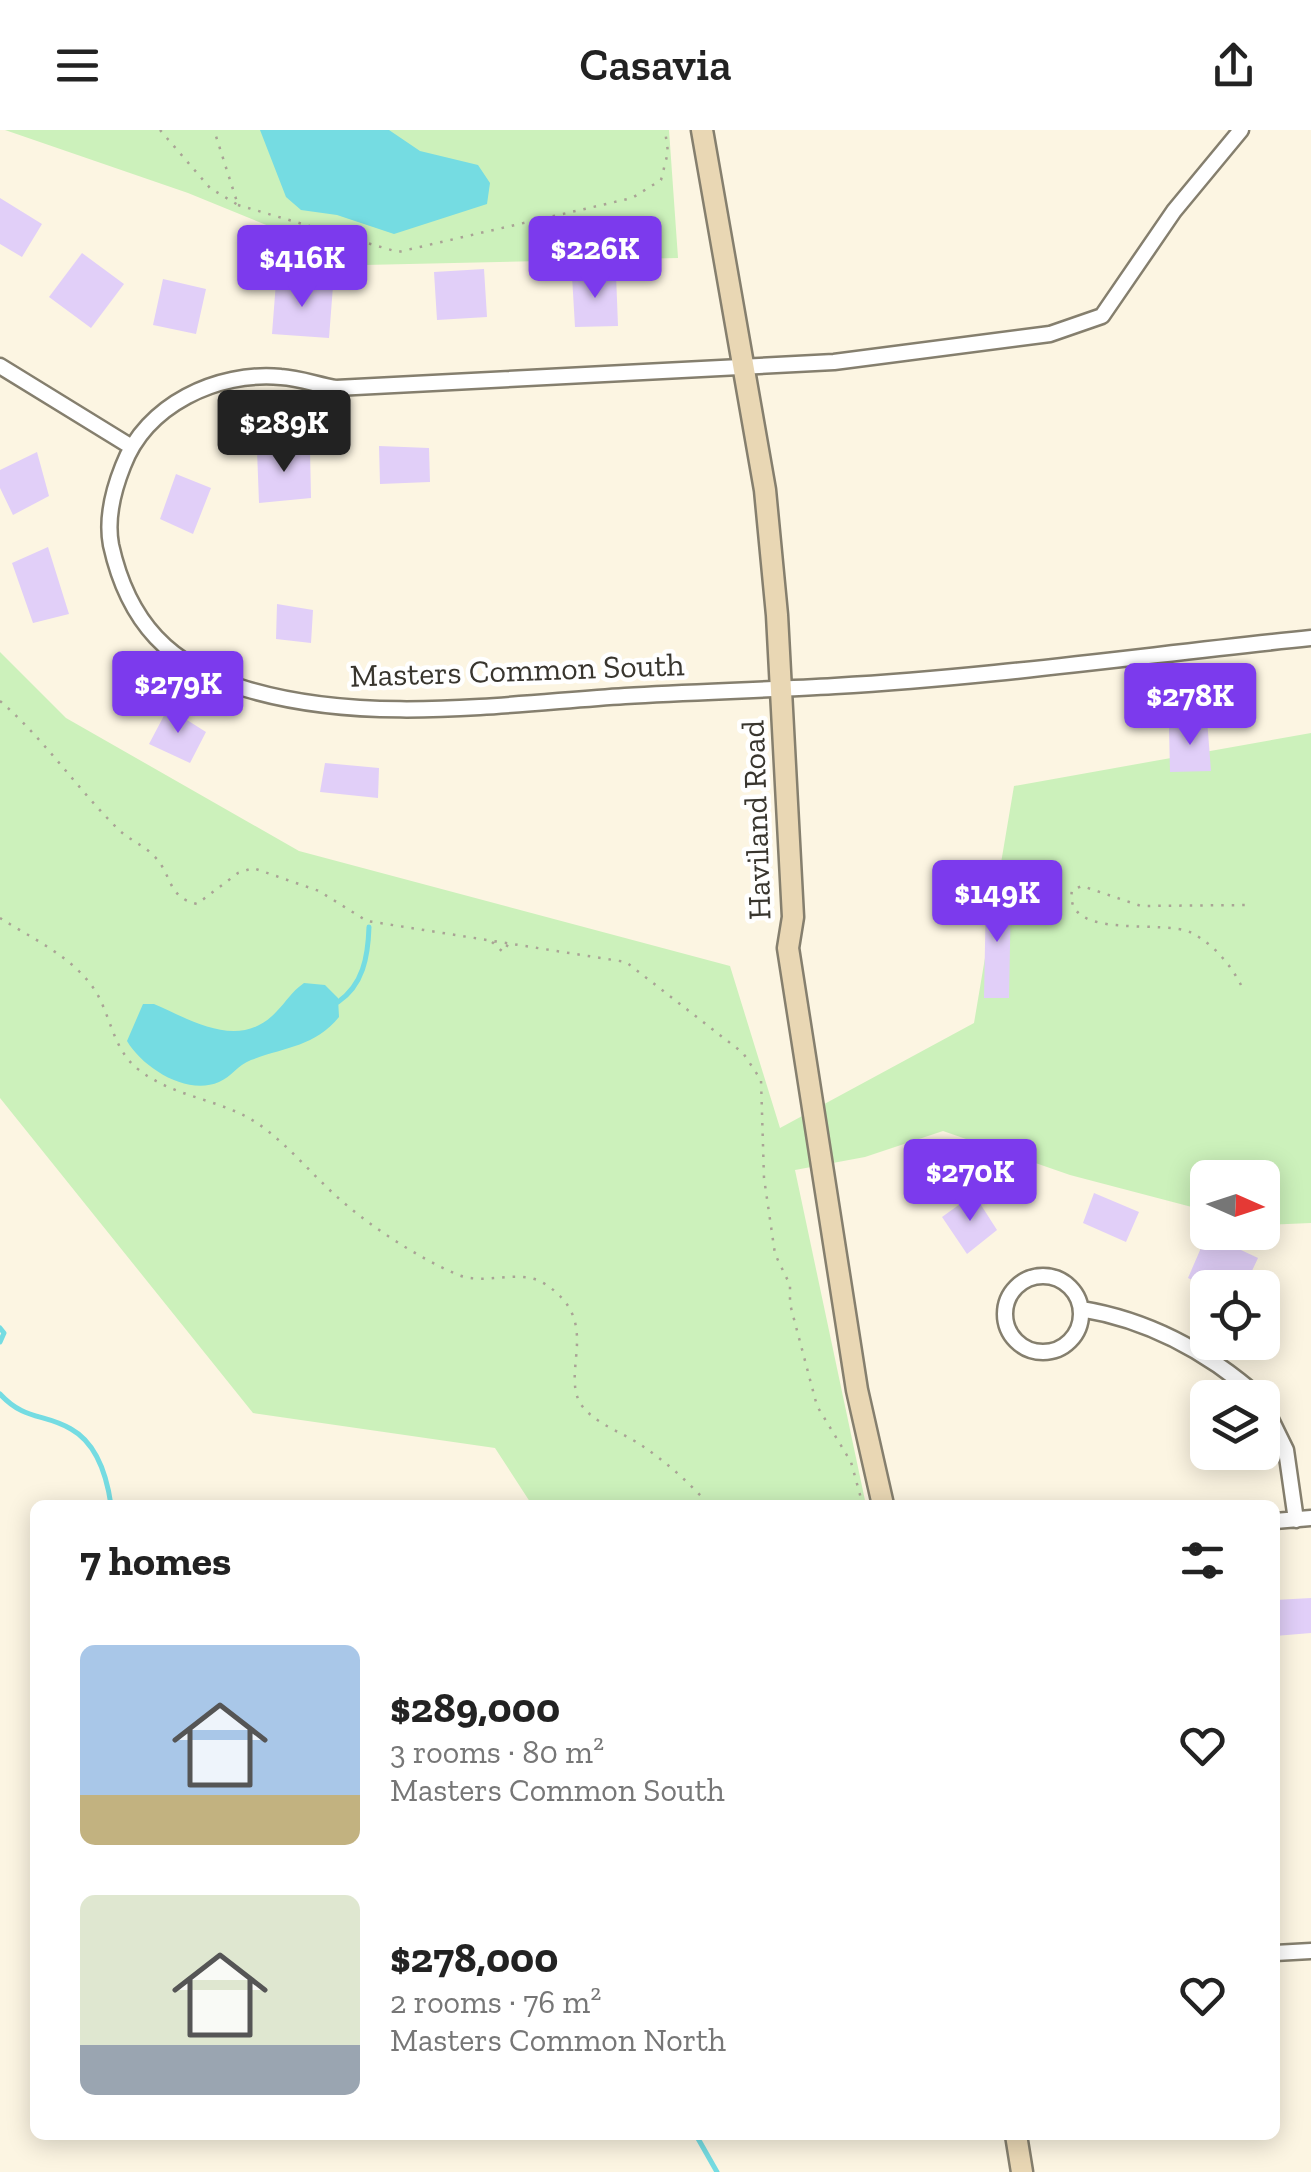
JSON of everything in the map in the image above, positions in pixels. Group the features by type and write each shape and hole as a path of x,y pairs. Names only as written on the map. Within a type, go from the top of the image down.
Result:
{"street":[{"name":"Haviland Road","path":"702,130 764,490 794,917 788,948 857,1390 882,1500"},
{"name":"Masters Common South","path":"1241,130 1174,212 1102,316 1050,334 834,362 336,388 279,376 225,382 187,394 158,415 130,446 113,491 109,534 119,582 144,628 182,661 245,689 319,704 405,708 835,686 1311,638"},
{"path":"0,366 130,446"},
{"path":"1035,1277 1059,1280 1069,1287 1080,1308 1076,1333 1057,1350 1045,1352 1021,1346 1006,1325 1005,1312 1014,1290 1035,1277"},
{"path":"1080,1308 1130,1317 1186,1344 1235,1380"},
{"path":"1280,1438 1304,1519"},
{"path":"1280,1954 1311,1951"},
{"path":"1017,2140 1022,2172"}],"path":[{"path":"160,130 210,188 238,205 398,252 632,198 661,180 668,152 665,130"},
{"path":"214,130 238,205"},
{"path":"0,701 40,738 114,826 154,856 174,894 182,900 196,904 238,873 253,868 319,891 367,921 626,962 662,986 753,1066 764,1101 764,1178 771,1238 790,1285 790,1304 816,1406 851,1462 862,1500"},
{"path":"1240,984 1229,962 1191,932 1106,926 1074,908 1070,899 1072,890 1082,886 1141,906 1248,906"},
{"path":"0,918 41,942 86,978 122,1054 149,1078 252,1120 355,1212 451,1272 478,1280 532,1278 543,1282 566,1304 575,1324 580,1346 576,1384 585,1409 654,1455 704,1500"},
{"path":"491,940 503,952 509,944"}],"green space":[{"path":"5,130 669,130 678,258 364,265 188,193"},
{"path":"0,652 66,718 299,851 730,966 780,1128 974,1023 1014,786 1311,733 1311,1223 1280,1224 1280,1160 1190,1160 1190,1207 1070,1175 943,1131 865,1157 795,1170 865,1500 529,1500 495,1448 253,1413 0,1098"}],"water":[{"path":"260,130 389,130 420,151 478,165 490,183 487,204 394,234 337,215 301,210 286,197"},
{"path":"304,983 325,985 338,998 339,1017 319,1035 251,1060 219,1082 193,1085 167,1077 144,1061 127,1041 143,1004 154,1004 216,1029 248,1029 263,1023"}],"building":[{"path":"0,198 42,224 22,257 0,244"},
{"path":"82,253 124,284 91,328 49,297"},
{"path":"484,269 487,317 437,320 434,272"},
{"path":"616,274 618,326 575,327 572,276"},
{"path":"163,279 206,289 196,334 153,325"},
{"path":"276,282 333,286 329,338 272,334"},
{"path":"379,446 429,448 430,482 380,484"},
{"path":"257,450 310,450 311,498 259,503"},
{"path":"37,452 49,496 13,515 0,488 0,470"},
{"path":"176,474 211,488 193,534 160,519"},
{"path":"48,547 69,614 33,623 12,563"},
{"path":"277,604 313,610 311,643 276,639"},
{"path":"168,708 206,732 190,763 149,744"},
{"path":"1207,719 1211,771 1170,772 1169,728"},
{"path":"325,763 379,768 378,798 320,792"},
{"path":"986,892 1011,893 1009,998 984,998"},
{"path":"1094,1193 1139,1212 1126,1242 1083,1223"},
{"path":"974,1194 997,1230 967,1254 942,1217"},
{"path":"1200,1250 1241,1250 1258,1258 1252,1270 1191,1270"},
{"path":"1311,1598 1311,1633 1280,1636 1280,1600"}],"waterway":[{"path":"338,1002 353,987 362,969 369,927"},
{"path":"0,1328 4,1333 0,1342"},
{"path":"0,1394 18,1409 80,1435 100,1462 110,1500"},
{"path":"699,2140 717,2172"}]}
